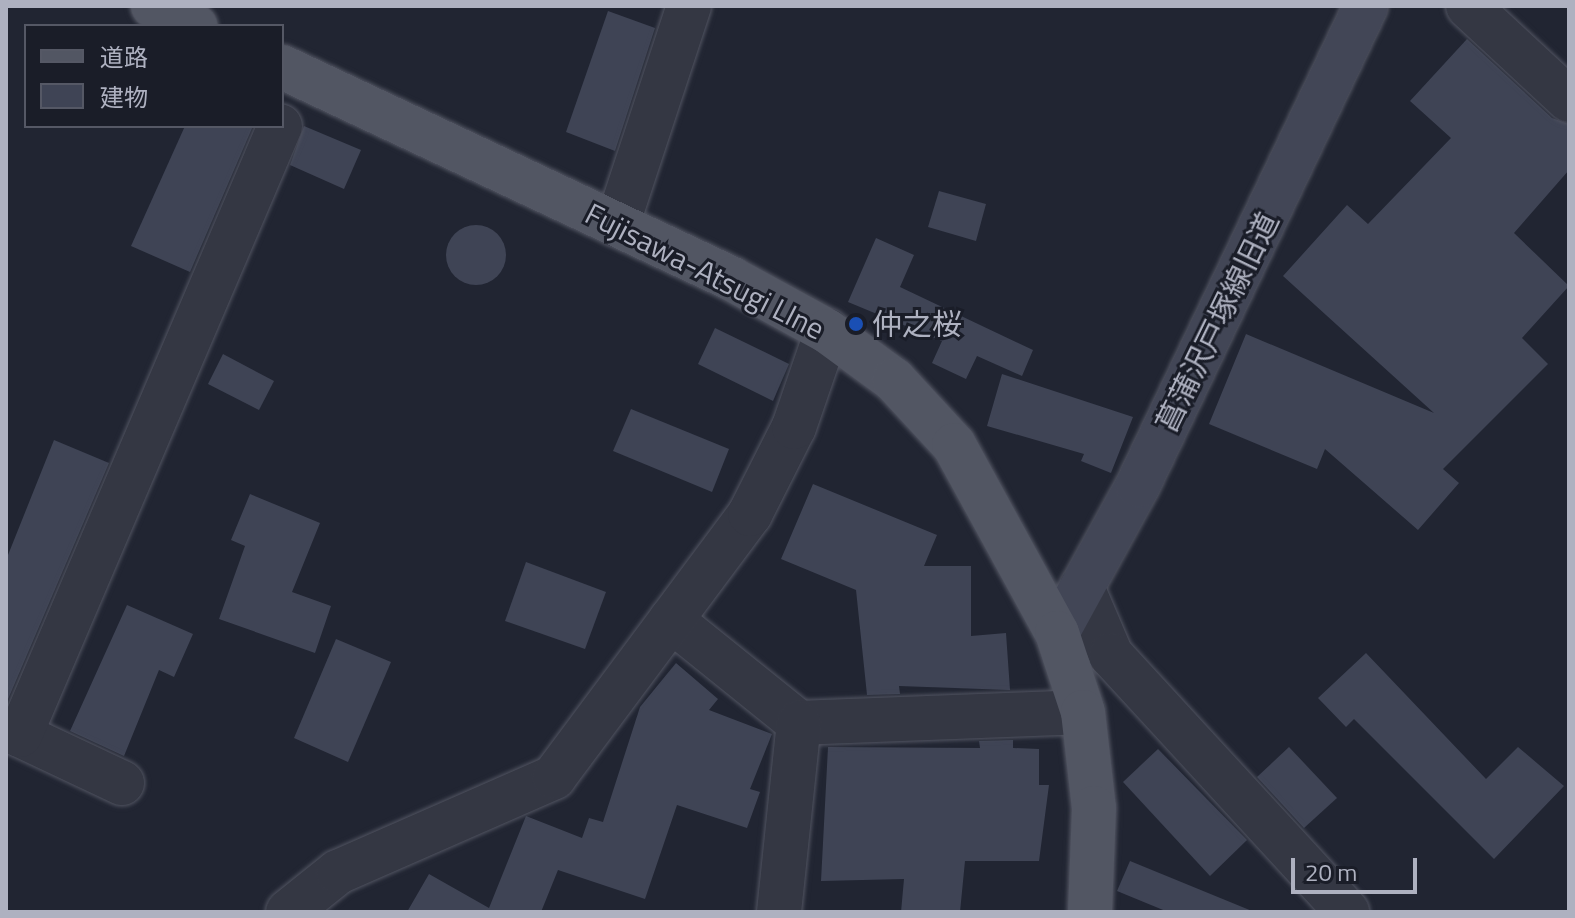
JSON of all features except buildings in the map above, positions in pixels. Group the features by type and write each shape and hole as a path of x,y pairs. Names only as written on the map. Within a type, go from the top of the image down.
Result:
{"main road":[{"path":"153,6 191,24"},
{"name":"Fujisawa-Atsugi LIne","path":"292,72 617,225 827,331 894,380 954,445 1057,633 1083,712 1094,808 1090,912"}],"street":[{"path":"617,225 689,6"},
{"name":"菖蒲沢戸塚線旧道","path":"1057,633 1366,6"},
{"path":"1468,6 1569,100"},
{"path":"284,110 292,72"},
{"path":"122,783 20,735 279,128"},
{"path":"302,908 338,872 554,777 750,514 794,427 827,331"},
{"path":"1082,587 1111,655 1347,912"},
{"path":"671,620 799,723 1083,712"},
{"path":"779,912 799,723"}],"place":[{"name":"仲之桜","path":"856,324"}]}
